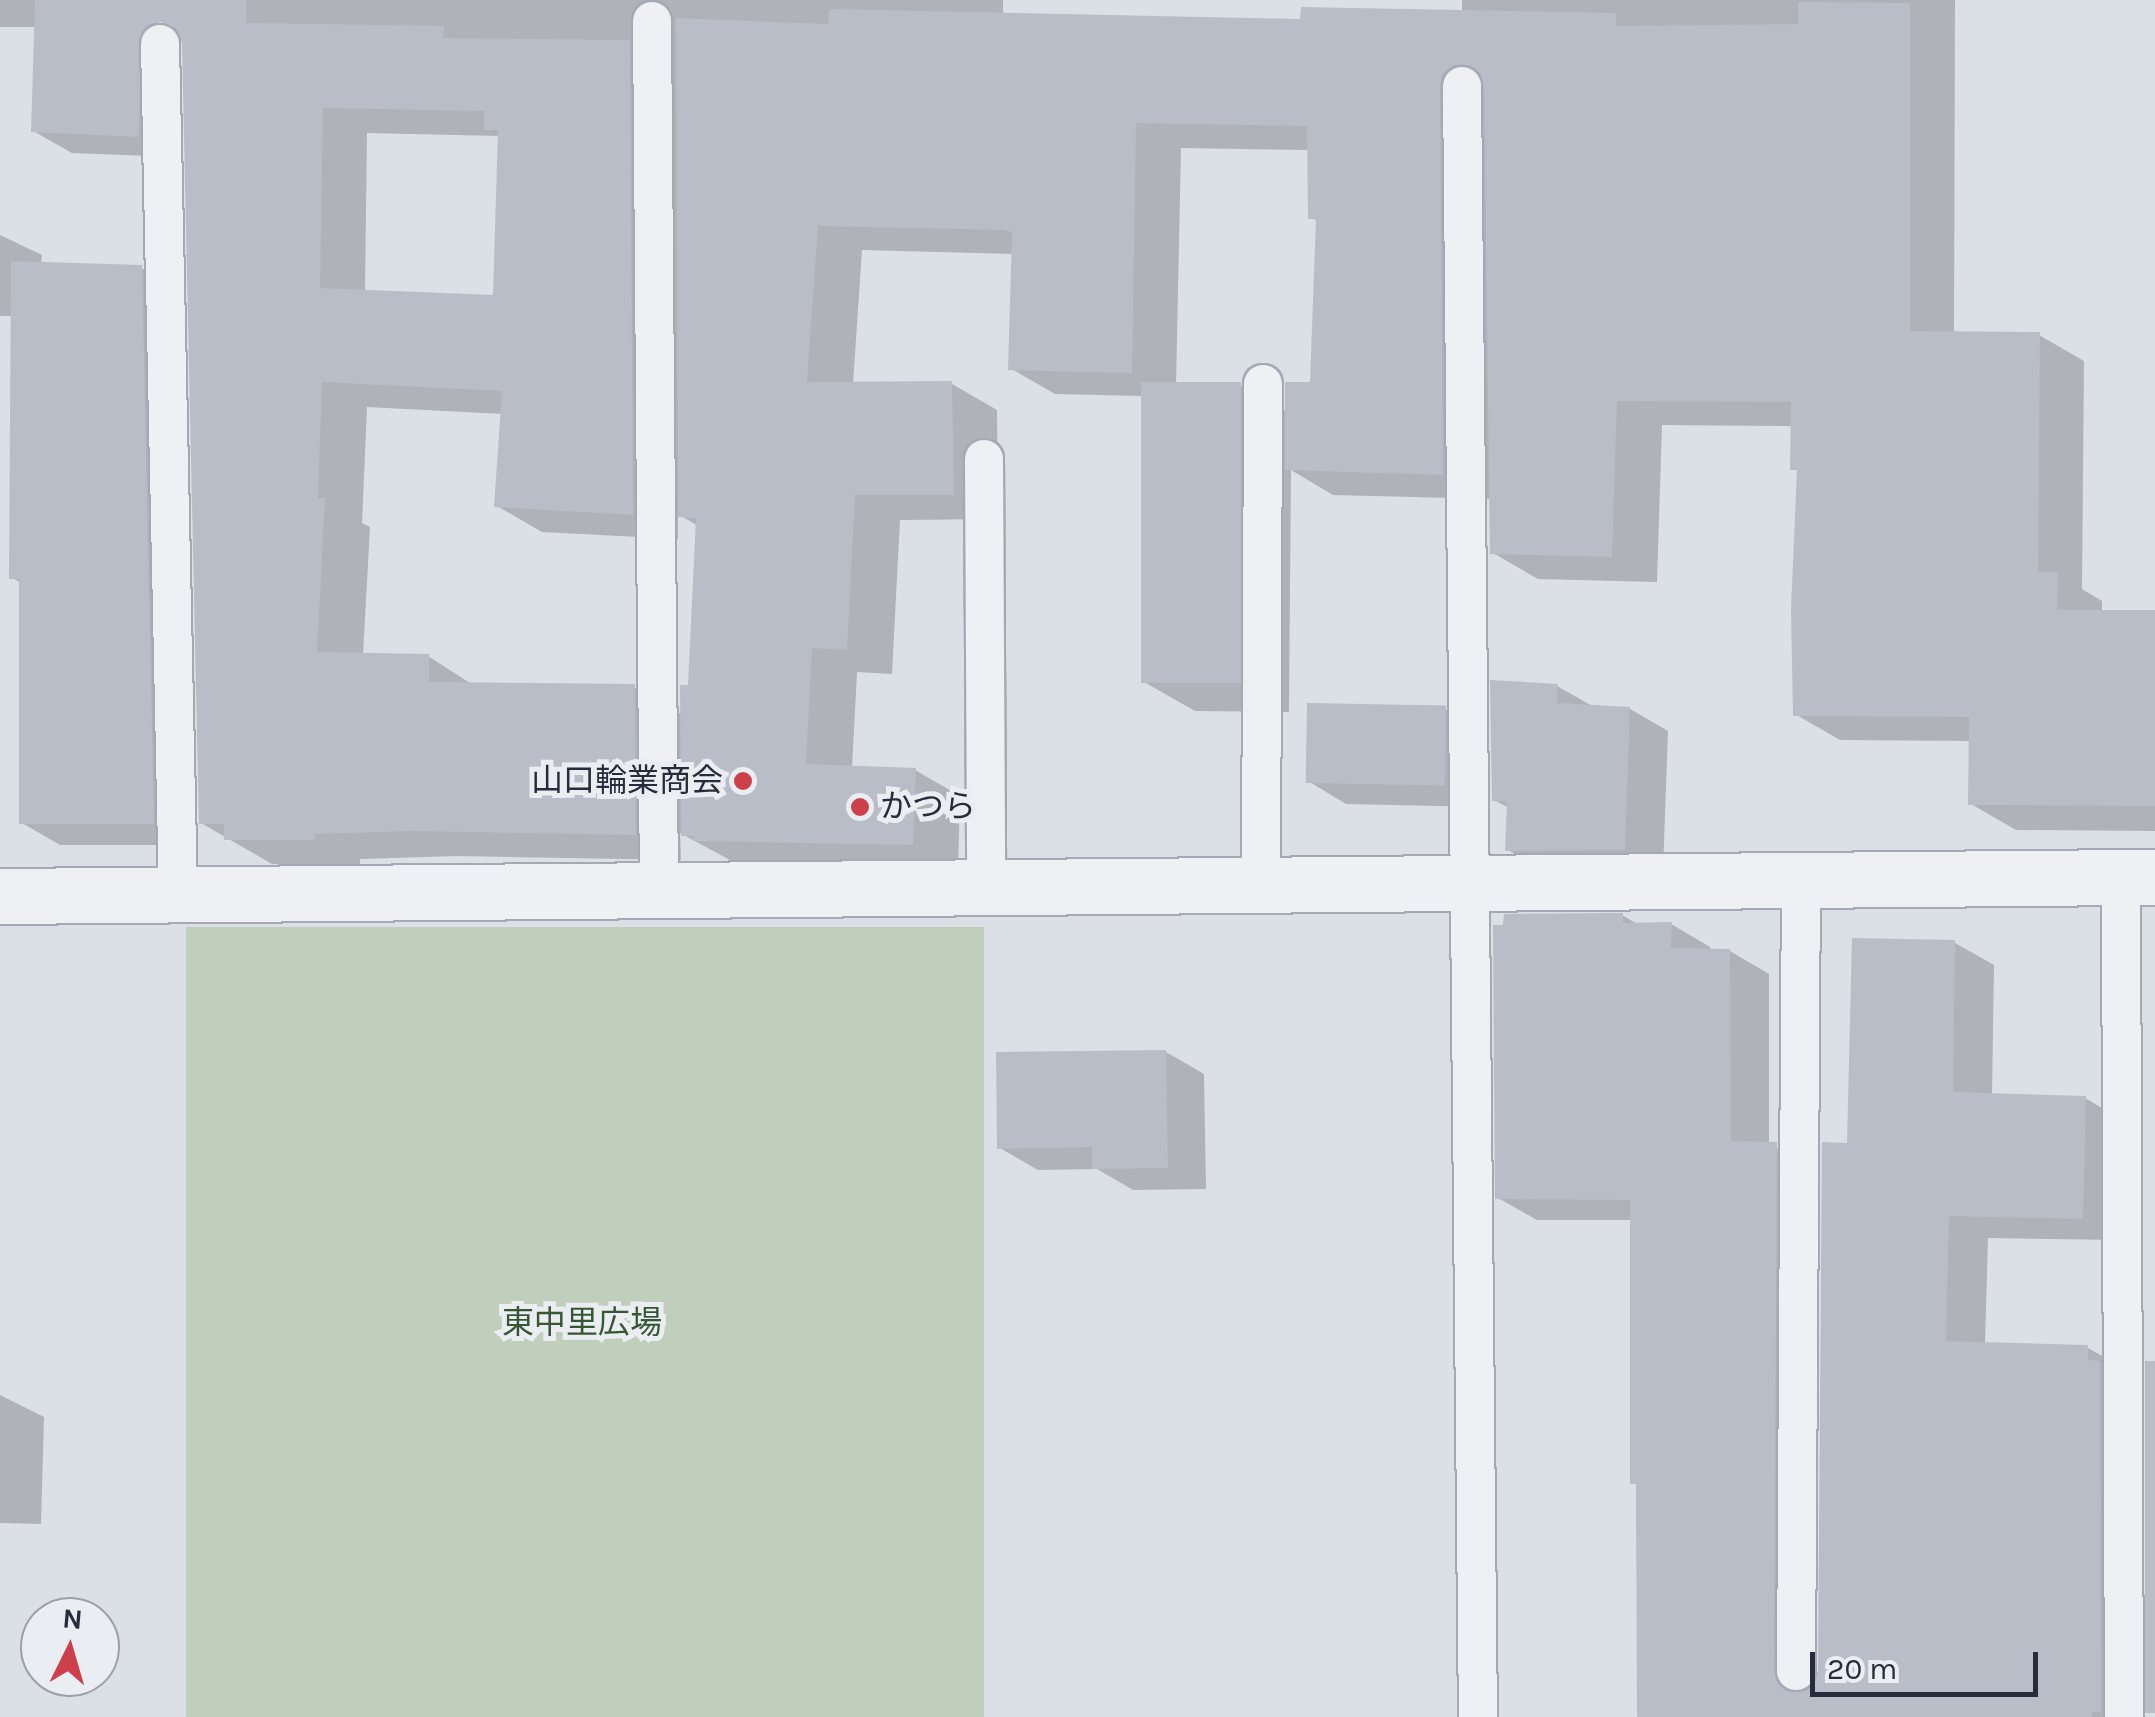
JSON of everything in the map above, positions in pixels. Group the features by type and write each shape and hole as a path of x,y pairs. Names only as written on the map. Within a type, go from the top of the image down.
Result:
{"street":[{"path":"0,896 2138,877"}],"lane":[{"path":"652,21 659,893"},
{"path":"160,44 178,897"},
{"path":"1462,86 1478,1717"},
{"path":"1261,884 1263,384"},
{"path":"984,459 986,888"},
{"path":"2124,1717 2138,877"},
{"path":"1796,1672 1802,880"}],"green space":[{"name":"東中里広場","path":"186,927 984,927 984,1717 186,1717"}],"building":[{"path":"35,0 246,0 246,23 444,26 443,38 630,40 633,515 494,507 502,391 322,382 318,498 325,498 317,652 429,654 429,682 635,684 636,835 410,831 315,834 315,840 224,840 224,824 199,824 182,43 172,25 160,22 140,34 139,137 31,132","holes":["323,108 484,111 484,130 498,130 493,295 320,288"]},
{"path":"1798,2 1910,3 1910,331 2040,332 2038,572 2058,572 2057,610 2155,610 2155,806 1968,805 1969,717 1793,716 1791,609 1797,470 1790,470 1791,402 1617,401 1612,557 1490,554 1484,86 1474,67 1461,64 1443,74 1440,86 1443,475 1285,470 1285,382 1310,382 1316,219 1308,219 1307,126 1136,123 1132,373 1008,370 1012,233 1006,230 818,226 807,382 952,381 954,495 855,495 847,650 812,648 806,764 916,768 913,845 693,841 693,836 681,836 680,685 688,685 696,518 678,517 676,18 828,24 829,9 1300,19 1301,7 1616,13 1616,26 1798,24"},
{"path":"11,261 142,265 154,824 19,824 19,579 9,579"},
{"path":"1141,382 1241,382 1241,683 1141,683"},
{"path":"1490,680 1558,684 1557,703 1630,707 1625,850 1505,851 1507,802 1492,801"},
{"path":"1307,703 1446,705 1445,785 1306,783"},
{"path":"1623,913 1623,923 1672,922 1671,948 1730,949 1731,1141 1777,1142 1774,1671 1786,1691 1808,1690 1818,1671 1822,1142 1847,1143 1852,938 1955,940 1953,1092 2086,1096 2083,1219 1949,1216 1946,1341 2088,1345 2088,1360 2100,1361 2101,1712 2092,1712 2092,1717 1637,1717 1636,1484 1630,1484 1630,1200 1495,1199 1493,925 1503,925 1504,914"},
{"path":"1166,1050 1168,1168 1092,1169 1092,1147 997,1149 996,1052"},
{"path":"2145,1361 2155,1361 2155,1713 2145,1713"}],"place":[{"name":"山口輪業商会","path":"743,781"},
{"name":"かつら","path":"860,807"}]}
